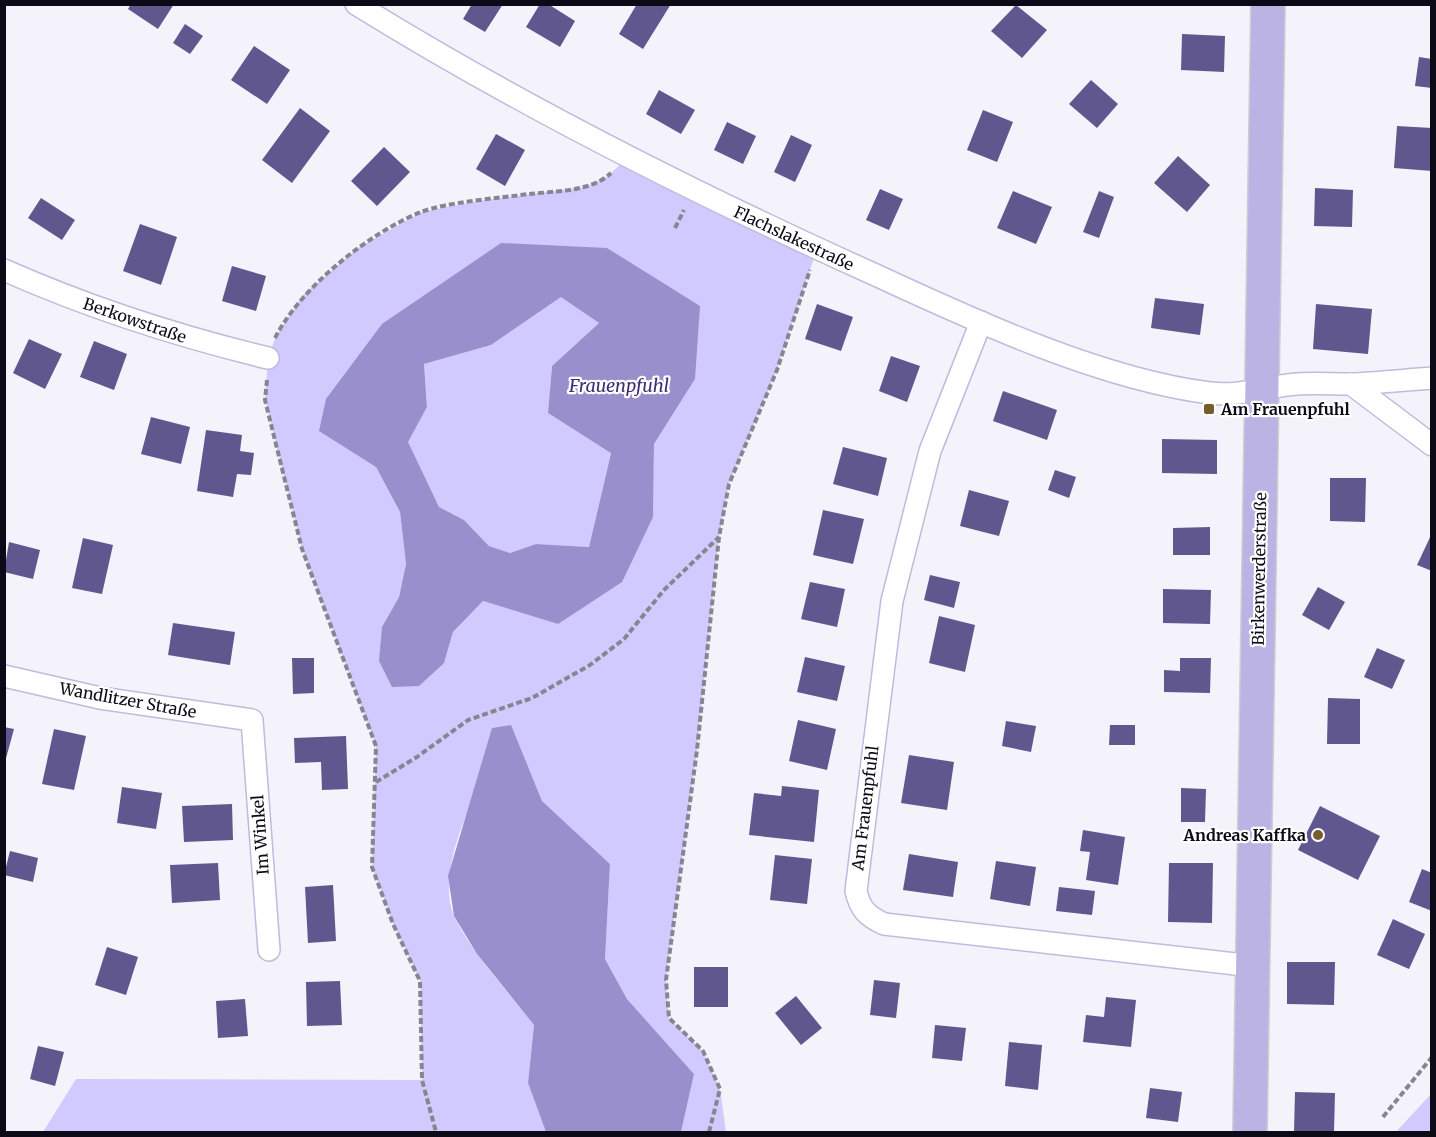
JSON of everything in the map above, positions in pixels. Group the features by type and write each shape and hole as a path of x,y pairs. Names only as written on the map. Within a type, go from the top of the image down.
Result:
{"main road":[{"name":"Birkenwerderstraße","path":"1250,1132 1268,4"}],"street":[{"name":"Flachslakestraße","path":"356,4 491,84 627,158 817,249 981,322 1084,361 1155,381 1212,393 1300,384 1351,384 1431,378"},
{"name":"Berkowstraße","path":"4,270 123,318 199,341 268,358"},
{"name":"Am Frauenpfuhl","path":"981,322 930,451 892,601 856,891 859,905 870,918 884,924 1253,966"},
{"path":"1351,384 1431,445"},
{"name":"Wandlitzer Straße","path":"4,676 100,698 252,720"},
{"name":"Im Winkel","path":"252,720 269,950"}],"path":[{"path":"436,1132 422,1080 420,981 393,924 372,867 376,746 302,549 282,477 265,400 268,358 276,336 303,295 358,248 413,217 422,212 478,201 585,187 608,176 627,158"},
{"path":"709,1132 720,1089 703,1051 669,1018 666,980 697,750 719,537 729,484 777,370 817,249"},
{"path":"375,782 417,757 468,720 532,698 590,665 624,639 664,591 719,537"},
{"path":"1383,1117 1431,1057"}],"shaded area":[{"path":"627,158 817,249 777,370 729,484 719,537 697,750 666,980 669,1018 703,1051 720,1089 726,1132 681,1132 694,1074 627,999 605,959 610,864 542,801 510,725 464,820 455,846 450,873 449,897 455,918 472,947 534,1025 528,1083 546,1132 43,1132 76,1079 422,1080 420,981 393,924 372,867 376,746 302,549 265,400 268,358 276,336 303,295 358,248 422,212 478,201 585,187 608,176","holes":["607,248 695,379 654,444 653,517 558,624 483,601 453,632 444,663 382,627 399,597 406,564 400,512 376,467 382,324"]},
{"path":"562,296 599,323 552,366 548,413 611,452 589,547 536,544 510,553 489,546 464,520 439,507 407,442 427,407 424,364 491,345"},
{"path":"1431,1094 1431,1132 1396,1132"}],"water":[{"name":"Frauenpfuhl","path":"501,243 607,248 700,306 695,379 654,444 653,517 622,582 558,624 483,601 453,632 444,663 419,686 392,687 379,661 382,627 399,597 406,564 400,512 376,467 319,431 326,399 382,324","holes":["561,297 599,323 552,366 548,413 611,453 589,547 536,544 510,553 489,546 464,520 439,507 408,442 427,407 424,364 491,345"]},
{"path":"511,725 542,801 610,864 605,959 627,999 694,1074 681,1132 546,1132 528,1083 534,1025 477,954 454,916 448,876 492,728"}],"building":[{"path":"131,4 174,4 158,29 128,9"},
{"path":"472,4 503,4 485,32 463,19"},
{"path":"540,4 548,4 575,21 560,47 526,27"},
{"path":"637,4 671,4 643,49 619,34"},
{"path":"1016,5 1047,30 1022,58 991,31"},
{"path":"185,24 203,36 190,54 173,43"},
{"path":"1182,34 1225,36 1224,72 1181,70"},
{"path":"254,46 290,70 267,104 231,80"},
{"path":"1419,57 1432,59 1432,88 1415,86"},
{"path":"1091,80 1118,104 1097,128 1069,104"},
{"path":"659,90 695,110 681,134 646,114"},
{"path":"300,108 330,131 292,183 262,160"},
{"path":"983,110 1013,122 997,162 967,150"},
{"path":"727,122 756,136 743,164 714,150"},
{"path":"1397,126 1432,128 1432,171 1394,168"},
{"path":"496,134 525,150 505,186 476,169"},
{"path":"791,135 812,145 795,182 774,172"},
{"path":"384,147 410,172 377,206 351,181"},
{"path":"1178,156 1210,185 1187,212 1154,183"},
{"path":"1315,188 1353,190 1352,227 1314,226"},
{"path":"880,189 903,199 889,230 866,220"},
{"path":"1013,191 1052,207 1036,244 997,228"},
{"path":"1099,191 1114,197 1099,238 1083,232"},
{"path":"41,198 75,220 62,240 28,218"},
{"path":"140,224 177,237 161,285 123,271"},
{"path":"232,266 266,276 256,311 222,301"},
{"path":"1155,298 1204,304 1200,335 1151,328"},
{"path":"817,304 853,317 841,351 805,339"},
{"path":"1316,304 1372,309 1368,354 1313,349"},
{"path":"29,339 62,354 45,389 13,373"},
{"path":"94,341 127,354 114,390 80,377"},
{"path":"891,356 920,366 907,402 879,391"},
{"path":"1003,391 1057,410 1047,440 993,421"},
{"path":"151,417 190,427 181,464 141,454"},
{"path":"206,430 242,435 240,451 254,453 251,475 237,474 233,497 197,491"},
{"path":"1162,439 1217,440 1217,474 1162,473"},
{"path":"843,447 887,458 878,496 833,484"},
{"path":"1055,470 1076,477 1069,498 1048,490"},
{"path":"1330,478 1366,478 1365,522 1330,521"},
{"path":"969,490 1009,501 999,536 960,526"},
{"path":"823,510 864,519 853,564 813,555"},
{"path":"1210,527 1210,555 1173,555 1173,528"},
{"path":"1432,533 1432,571 1417,565"},
{"path":"83,538 113,545 102,594 72,588"},
{"path":"9,542 40,550 33,579 4,572"},
{"path":"930,575 960,582 954,608 924,600"},
{"path":"810,582 845,589 837,627 801,619"},
{"path":"1318,587 1345,602 1329,630 1302,615"},
{"path":"1163,589 1211,590 1210,624 1163,623"},
{"path":"939,616 975,625 965,672 929,663"},
{"path":"173,623 235,632 230,665 168,655"},
{"path":"1377,648 1405,660 1392,689 1364,677"},
{"path":"805,657 845,666 837,701 797,692"},
{"path":"292,658 314,658 314,693 293,694"},
{"path":"1180,658 1211,658 1210,693 1164,692 1164,670 1180,671"},
{"path":"1328,698 1360,699 1360,744 1327,744"},
{"path":"798,720 836,729 827,770 789,761"},
{"path":"1006,721 1036,726 1031,752 1002,746"},
{"path":"1110,725 1135,725 1135,745 1109,745"},
{"path":"4,727 14,729 5,762 4,762"},
{"path":"54,729 86,736 74,790 42,784"},
{"path":"346,736 348,789 322,790 321,762 295,763 294,738"},
{"path":"909,755 954,762 947,810 901,803"},
{"path":"782,786 819,790 814,842 749,835 754,793 781,796"},
{"path":"122,787 162,793 156,829 117,823"},
{"path":"1181,788 1206,789 1205,822 1181,822"},
{"path":"232,804 233,840 184,842 182,806"},
{"path":"1320,806 1380,836 1358,880 1298,850"},
{"path":"1083,830 1125,837 1118,885 1086,880 1090,852 1080,851"},
{"path":"10,851 38,858 33,882 4,875"},
{"path":"909,854 958,862 953,897 903,890"},
{"path":"775,855 812,859 807,904 770,900"},
{"path":"996,861 1036,867 1030,906 990,899"},
{"path":"218,863 220,900 172,903 170,865"},
{"path":"1169,863 1213,863 1212,923 1168,922"},
{"path":"1422,869 1432,873 1432,911 1409,902"},
{"path":"333,885 336,941 308,943 305,887"},
{"path":"1059,887 1095,891 1092,915 1056,911"},
{"path":"1393,919 1425,934 1409,969 1377,955"},
{"path":"107,947 138,957 126,995 95,985"},
{"path":"1287,962 1335,962 1334,1005 1287,1004"},
{"path":"694,967 728,967 728,1007 694,1007"},
{"path":"874,980 900,983 896,1018 870,1015"},
{"path":"340,981 342,1025 307,1026 306,982"},
{"path":"796,996 822,1028 801,1045 775,1013"},
{"path":"1106,997 1136,1000 1131,1047 1083,1042 1086,1015 1104,1017"},
{"path":"245,999 248,1036 218,1038 216,1001"},
{"path":"935,1025 966,1028 962,1061 932,1058"},
{"path":"1009,1042 1042,1045 1038,1090 1005,1086"},
{"path":"38,1046 64,1052 55,1086 30,1079"},
{"path":"1150,1088 1182,1092 1178,1122 1146,1118"},
{"path":"1295,1092 1335,1093 1334,1132 1294,1132"}],"place":[{"name":"Am Frauenpfuhl","path":"1209,409"},
{"name":"Andreas Kaffka","path":"1318,835"}]}
